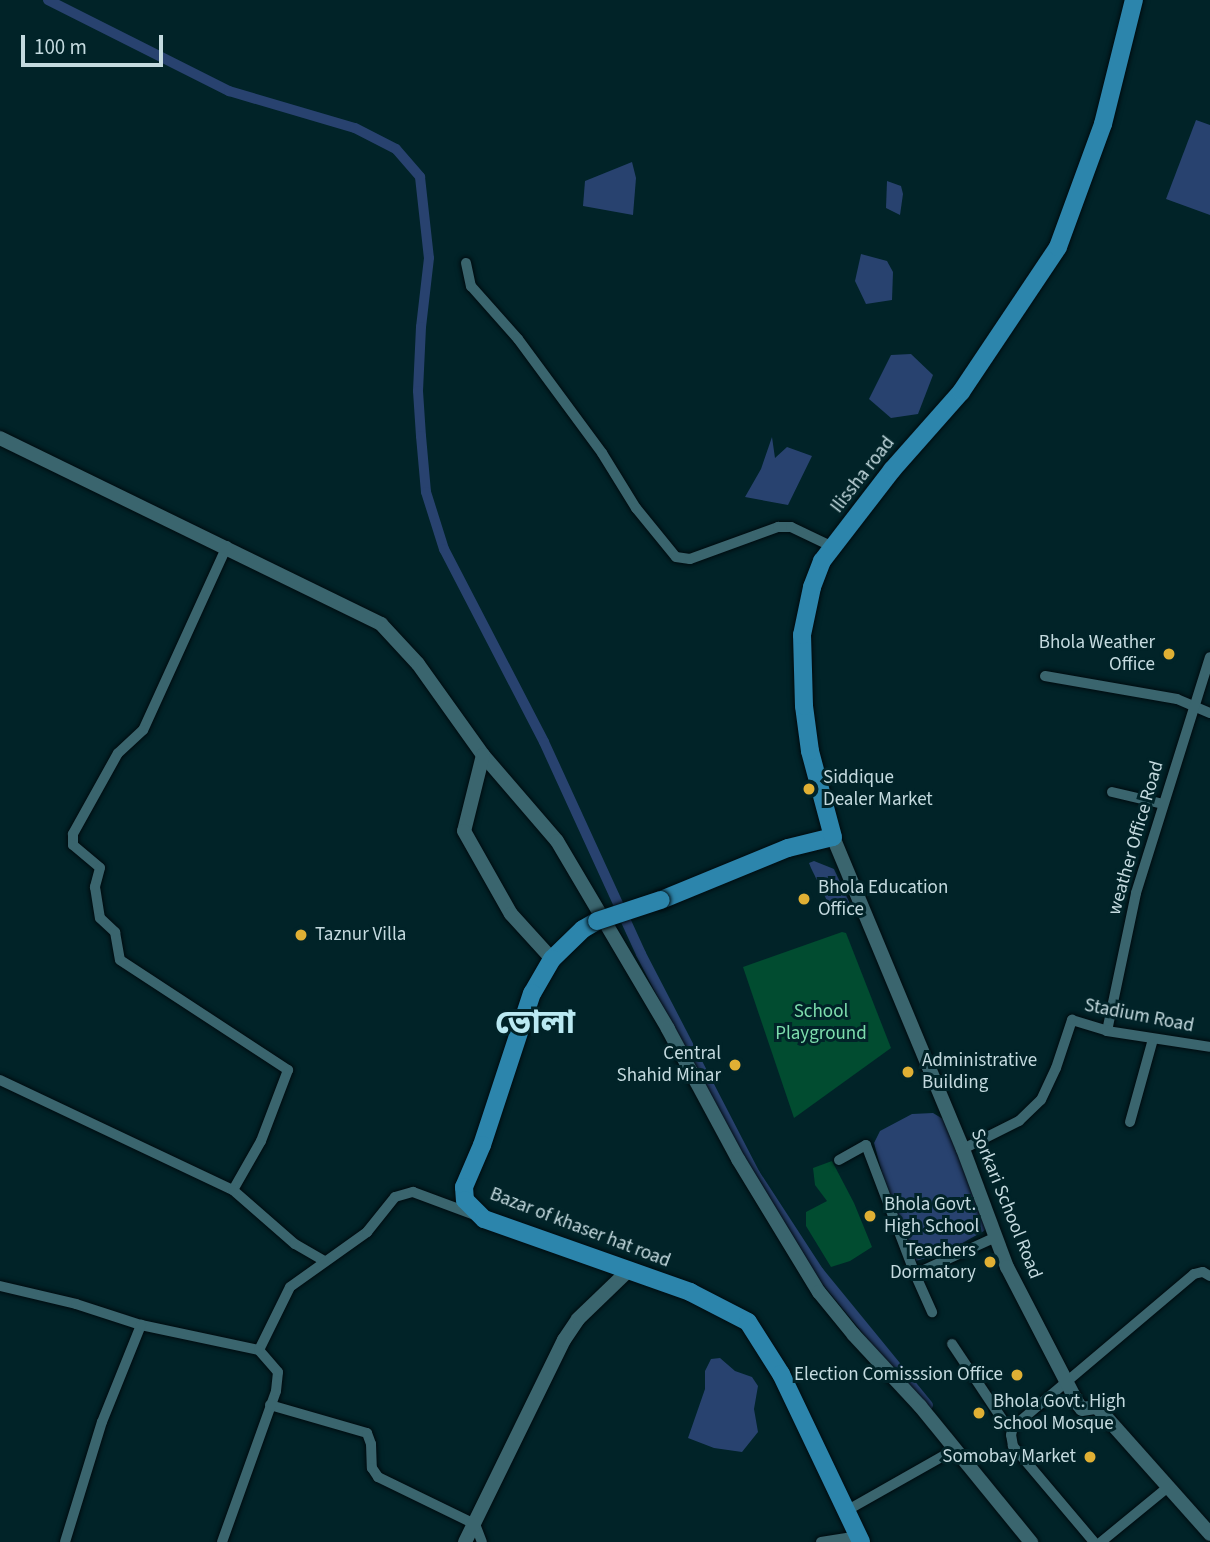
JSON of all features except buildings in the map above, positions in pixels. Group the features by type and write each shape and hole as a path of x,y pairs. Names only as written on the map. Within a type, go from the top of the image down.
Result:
{"main road":[{"name":"Ilissha road","path":"833,837 810,751 801,670 802,635 812,587 822,561 892,470 961,391 1058,247 1102,124 1134,0"},
{"name":"Bazar of khaser hat road","path":"833,837 788,848 661,900 597,920 583,929 552,959 532,993 482,1145 464,1187 465,1200 484,1219 690,1292 748,1322 781,1374 860,1539"}],"street":[{"path":"466,263 471,286 518,339 602,453 636,508 676,557 690,559 778,527 791,527 833,547"},
{"path":"0,438 227,546 381,624 418,664 483,755 558,841 668,1029 738,1159 819,1292 854,1335 920,1406 1031,1542"},
{"path":"227,546 144,730 118,753 73,834 73,845 100,868 95,887 100,918 115,932 120,960 288,1070 261,1141 233,1190"},
{"name":"weather Office Road","path":"1107,1031 1136,893 1210,657"},
{"path":"1045,676 1177,699 1210,713"},
{"path":"483,755 464,831 511,914 552,959"},
{"path":"1112,792 1163,804"},
{"name":"Sorkari School Road","path":"833,837 963,1149 1007,1268 1082,1409 1097,1407 1210,1534"},
{"name":"Stadium Road","path":"963,1149 1019,1121 1041,1100 1056,1068 1072,1020 1107,1031 1210,1047"},
{"path":"1130,1122 1153,1038"},
{"path":"0,1080 233,1190 295,1244 324,1261"},
{"path":"839,1160 866,1145 932,1312"},
{"path":"259,1350 290,1287 367,1232 386,1205 403,1193 427,1196 484,1219"},
{"path":"915,1274 996,1237"},
{"path":"465,1542 564,1340 578,1320 630,1269"},
{"path":"1094,1542 1013,1446 1010,1435 1023,1418 1068,1383 1194,1273 1203,1272 1210,1276"},
{"path":"0,1286 76,1304 141,1325 259,1350 278,1372 276,1391 222,1542"},
{"path":"65,1542 102,1423 141,1325"},
{"path":"952,1344 1004,1422"},
{"path":"271,1405 367,1433 371,1444 372,1468 378,1477 475,1524 482,1542"},
{"path":"846,1511 954,1450"},
{"path":"1101,1542 1168,1487"},
{"path":"821,1542 860,1539"}],"green space":[{"name":"School Playground","path":"842,932 846,933 891,1048 794,1118 743,967"},
{"path":"832,1161 854,1203 872,1247 850,1261 831,1267 806,1226 806,1212 827,1201 815,1185 813,1168"}],"water":[{"path":"1196,120 1210,125 1210,215 1166,199"},
{"path":"632,162 636,178 633,215 583,206 585,181"},
{"path":"887,181 901,186 903,194 900,215 886,208"},
{"path":"861,254 887,261 893,272 892,300 866,304 855,281"},
{"path":"911,354 933,375 918,414 891,418 869,399 891,355"},
{"path":"772,437 775,458 787,447 812,456 788,505 745,497 761,469"},
{"path":"814,861 834,869 851,906 833,913 809,863"},
{"path":"933,1113 948,1122 970,1179 977,1209 988,1224 984,1231 948,1251 916,1261 885,1184 874,1143 880,1131 912,1114"},
{"path":"720,1358 735,1371 752,1377 758,1386 754,1409 758,1432 742,1452 714,1448 688,1438 705,1389 705,1371 711,1359"}],"waterway":[{"path":"48,0 229,91 355,128 396,149 420,177 429,258 421,327 418,391 426,492 444,549 544,742 641,954 755,1174 819,1272 928,1405"}],"place":[{"name":"Bhola Weather Office","path":"1169,654"},
{"name":"Siddique Dealer Market","path":"809,789"},
{"name":"Bhola Education Office","path":"804,899"},
{"name":"Taznur Villa","path":"301,935"},
{"name":"Central Shahid Minar","path":"735,1065"},
{"name":"Administrative Building","path":"908,1072"},
{"name":"Bhola Govt. High School","path":"870,1216"},
{"name":"Teachers Dormatory","path":"990,1262"},
{"name":"Election Comisssion Office","path":"1017,1375"},
{"name":"Bhola Govt. High School Mosque","path":"979,1413"},
{"name":"Somobay Market","path":"1090,1457"}],"district":[{"name":"ভোলা","path":"535,1023"}]}
